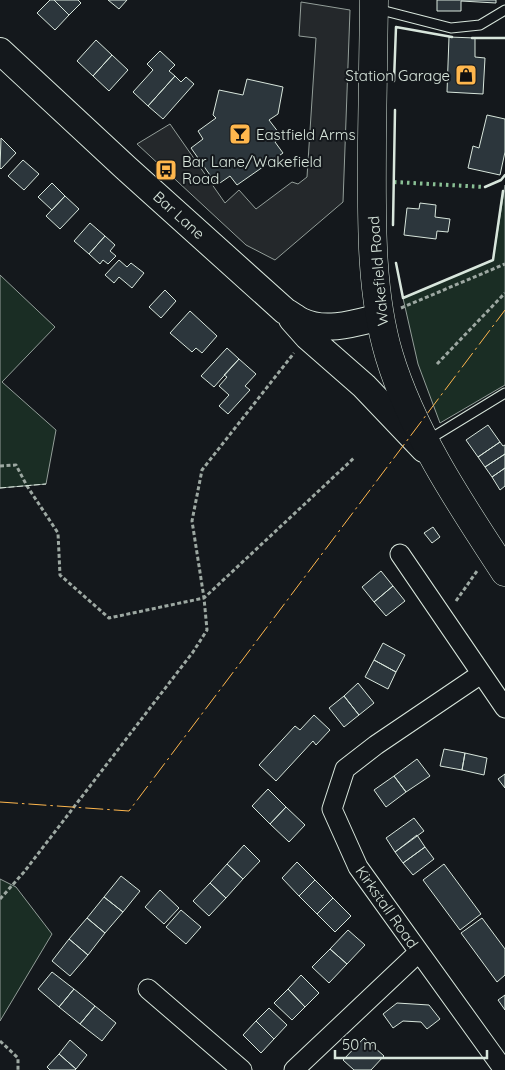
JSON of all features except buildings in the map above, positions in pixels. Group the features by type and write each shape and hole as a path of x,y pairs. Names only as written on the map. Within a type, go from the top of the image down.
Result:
{"main road":[{"name":"Wakefield Road","path":"374,4 372,193 374,254 380,317 402,390 430,451 498,561"},
{"name":"Bar Lane","path":"0,51 126,168 284,310 303,322 318,326 352,324 380,317"},
{"path":"284,310 308,337 364,386 430,451"}],"street":[{"path":"400,554 505,708"},
{"name":"Kirkstall Road","path":"481,674 376,745 345,769 332,809 358,867 504,1070"},
{"path":"294,1070 419,952"},
{"path":"148,989 242,1070"}],"lane":[{"path":"374,4 451,28 480,25 505,10"},
{"path":"430,451 505,393"}],"path":[{"path":"380,317 505,264"},
{"path":"437,364 505,293"},
{"path":"0,899 24,872 193,652 207,630 192,521 202,470 282,367 308,337"},
{"path":"0,466 16,465 27,486 58,533 60,574 109,618 204,598 355,457"},
{"path":"444,618 498,561"},
{"path":"0,1041 18,1058 18,1070"}],"green space":[{"path":"505,185 505,385 440,423 418,364 403,298 493,260"},
{"path":"0,275 55,327 2,382 56,430 46,484 0,488"},
{"path":"0,879 16,887 52,934 0,1021"}],"shaded area":[{"path":"301,2 350,10 343,202 275,260 246,245 137,144 170,124 225,203 239,190 256,209 292,182 298,184 307,177 316,38 299,36"}],"hedge":[{"path":"394,182 485,187"}],"fence":[{"path":"0,488 46,484"}],"wall":[{"path":"394,81 396,27 452,37"},
{"path":"472,38 505,38"},
{"path":"393,225 395,110"},
{"path":"485,187 501,180 505,175"},
{"path":"396,263 403,298 493,260 503,191"}],"power":[{"path":"0,802 129,811 505,310"}],"place":[{"name":"Station Garage","path":"466,75"},
{"name":"Eastfield Arms","path":"240,134"},
{"name":"Bar Lane/Wakefield Road","path":"166,170"}]}
